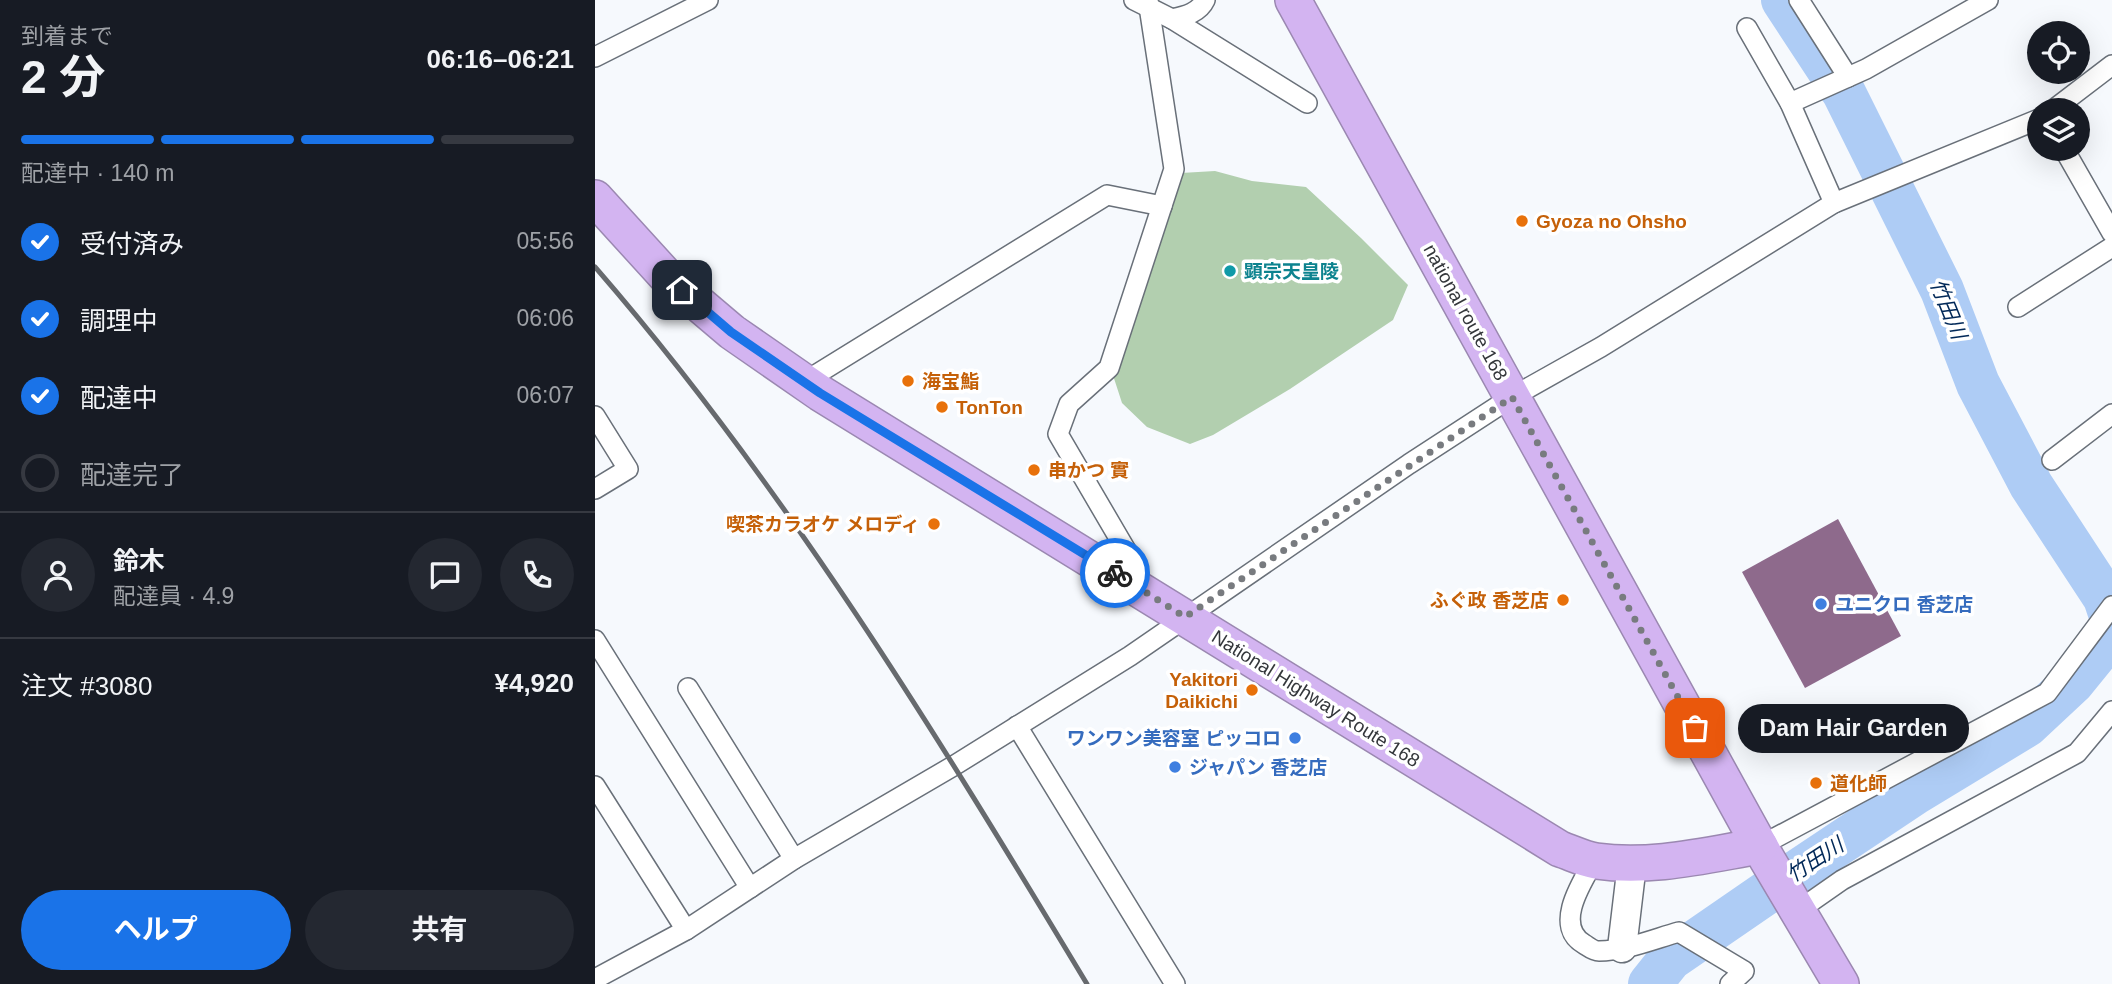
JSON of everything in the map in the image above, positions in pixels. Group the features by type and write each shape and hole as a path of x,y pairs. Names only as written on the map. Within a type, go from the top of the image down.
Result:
{"highway":[{"name":"national route 168","path":"1293,0 1764,852"},
{"name":"National Highway Route 168","path":"595,198 666,276 731,332 804,382 1560,849 1594,861 1632,864 1764,852"},
{"path":"1764,852 1840,984"},
{"path":"1804,919 1848,984"}],"street":[{"path":"595,57 708,0"},
{"path":"1172,19 1189,15 1203,5 1205,0"},
{"path":"1799,0 1848,77"},
{"path":"1790,103 1866,69 1988,0"},
{"path":"1143,2 1307,103"},
{"path":"1137,586 1130,557 1058,434 1069,404 1109,368 1174,169 1143,2"},
{"path":"1747,28 1790,103 1834,203"},
{"path":"2069,98 2112,65"},
{"path":"595,979 686,930 794,859 1130,656 1512,397 1601,346 1834,203 2027,124"},
{"path":"2071,161 2112,233"},
{"path":"804,382 1107,195 1163,206"},
{"path":"2018,307 2112,247"},
{"path":"2052,460 2112,414"},
{"path":"595,416 628,469 595,489"},
{"path":"1764,852 2047,693 2112,606"},
{"path":"595,640 750,888"},
{"path":"688,688 794,859"},
{"path":"1804,919 1842,880 2077,753 2112,711"},
{"path":"1017,726 1175,984"},
{"path":"595,786 686,930"},
{"path":"1594,861 1574,897 1570,920 1578,941 1595,951 1622,948 1679,932 1744,971 1730,984"},
{"path":"1622,948 1632,864"}],"green space":[{"path":"1215,171 1252,181 1306,187 1408,285 1393,320 1290,389 1213,435 1190,444 1147,427 1122,403 1110,366 1181,173"}],"building":[{"name":"ユニクロ 香芝店","path":"1838,519 1901,636 1805,688 1742,572"}],"waterway":[{"name":"竹田川","path":"1783,0 1844,93 1942,290 1978,384 2031,485 2105,598 2112,619"},
{"name":"竹田川","path":"1650,984 1670,959 1789,877 1915,793 2027,725 2072,683 2112,634"}],"railway":[{"path":"595,267 665,351 795,525 916,706 1087,984"}],"way so far":[{"path":"1115,573 1185,617 1512,397 1695,728"}],"place":[{"name":"Gyoza no Ohsho","path":"1522,221"},
{"name":"顕宗天皇陵","path":"1230,271"},
{"name":"海宝鮨","path":"908,381"},
{"name":"TonTon","path":"942,407"},
{"name":"串かつ 實","path":"1034,470"},
{"name":"喫茶カラオケ メロディ","path":"934,524"},
{"name":"ふぐ政 香芝店","path":"1563,600"},
{"name":"ユニクロ 香芝店","path":"1821,604"},
{"name":"Yakitori Daikichi","path":"1252,690"},
{"name":"Dam Hair Garden","path":"1695,728"},
{"name":"ワンワン美容室 ピッコロ","path":"1295,738"},
{"name":"ジャパン 香芝店","path":"1175,767"},
{"name":"道化師","path":"1816,783"}],"route":[{"path":"682,290 731,332 820,393 1115,573"}]}
